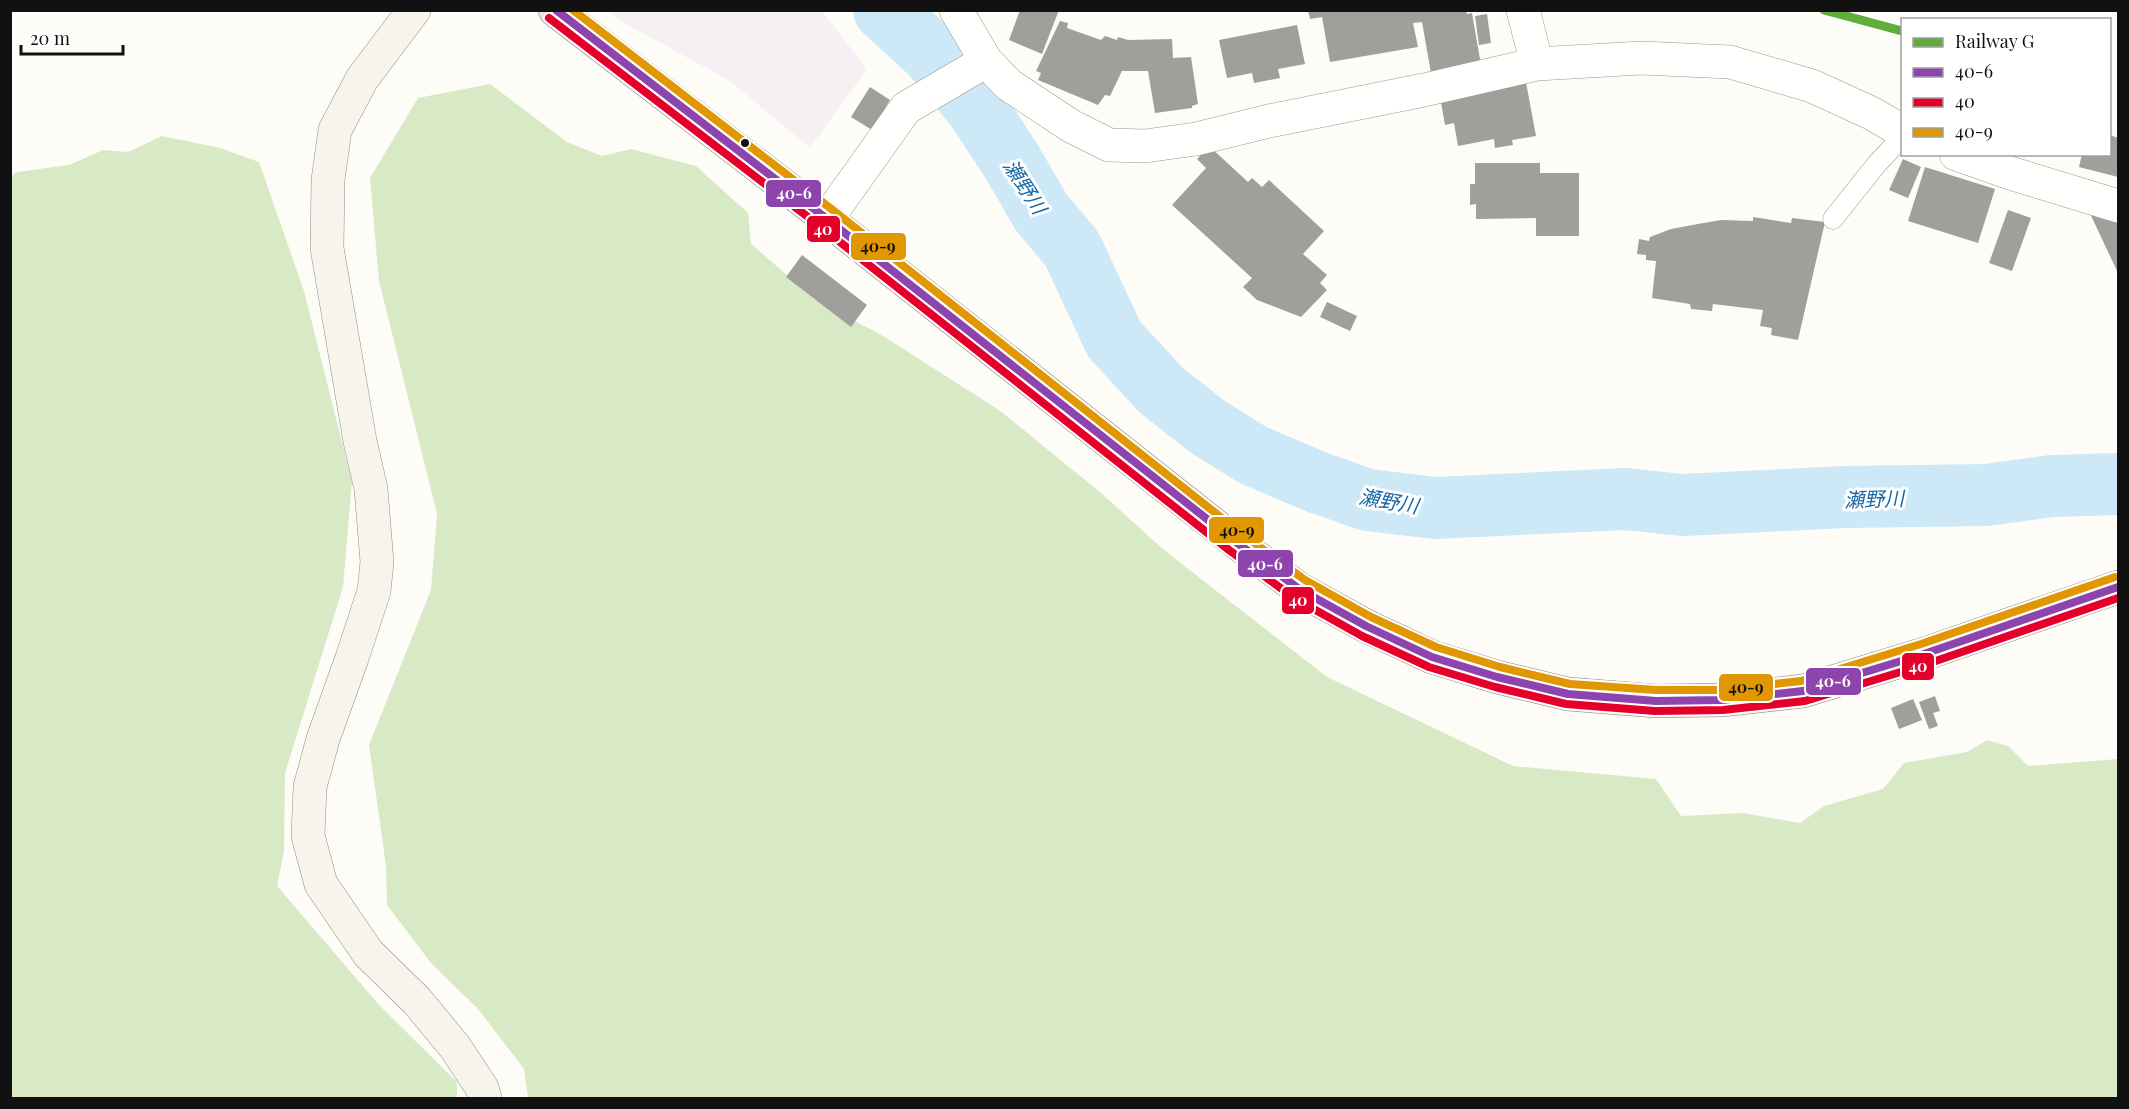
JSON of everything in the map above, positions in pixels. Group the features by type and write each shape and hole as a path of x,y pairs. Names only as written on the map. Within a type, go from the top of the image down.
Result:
{"highway":[{"path":"555,10 827,219 1236,542 1299,589 1366,626 1432,657 1497,677 1569,694 1656,701 1722,700 1803,691 1924,654 2118,587"}],"street":[{"path":"414,10 362,79 335,130 328,180 327,248 370,489 376,562 374,591 323,740 310,788 308,836 321,884 348,924 368,953 417,1001 455,1047 482,1088 485,1098"},
{"path":"956,10 969,29 976,67"},
{"path":"1523,10 1536,63"},
{"path":"976,67 1071,126 1109,145 1145,146 1196,139 1269,121 1424,90 1536,63 1641,58 1730,62 1812,86 1871,113 1901,130"},
{"path":"827,219 906,108 976,67"},
{"path":"1962,156 2118,206"}],"lane":[{"path":"1833,219 1876,165 1901,138"}],"shaded area":[{"path":"609,11 822,11 867,69 810,148 730,81 624,23"}],"green space":[{"path":"490,84 567,142 602,156 631,149 696,166 748,213 751,244 816,300 883,336 999,410 1101,493 1164,550 1327,677 1513,766 1656,779 1681,816 1743,813 1800,823 1824,806 1883,789 1904,763 1967,752 1987,740 2008,746 2028,766 2118,759 2118,1098 528,1098 524,1069 479,1010 431,963 387,905 386,866 369,745 431,590 437,514 379,281 370,178 418,98"},
{"path":"162,136 220,148 259,162 304,291 352,482 343,587 285,773 284,851 277,886 379,1005 457,1082 457,1098 11,1098 11,176 17,172 69,165 103,150 128,152"}],"building":[{"path":"1020,10 1059,10 1042,54 1009,40"},
{"path":"1308,10 1466,10 1467,14 1472,13 1481,65 1431,73 1422,22 1413,23 1418,47 1330,62 1322,17 1310,19"},
{"path":"1487,14 1491,43 1479,45 1475,16"},
{"path":"1060,21 1068,23 1067,28 1101,40 1105,36 1117,40 1118,37 1128,40 1172,39 1173,58 1191,57 1198,104 1192,108 1155,113 1148,71 1122,71 1110,96 1105,95 1098,105 1038,80 1041,73 1036,71"},
{"path":"1297,25 1305,64 1278,69 1280,78 1254,83 1252,73 1227,78 1219,40"},
{"path":"1525,77 1536,136 1512,140 1513,145 1495,148 1494,139 1458,146 1454,123 1445,125 1440,97"},
{"path":"870,87 890,100 872,130 851,117"},
{"path":"2111,135 2118,138 2118,177 2079,167 2082,156 2111,156"},
{"path":"1209,146 1248,182 1252,178 1262,187 1269,180 1324,231 1303,254 1327,275 1320,283 1327,290 1301,317 1257,300 1243,287 1252,278 1172,205 1206,168 1197,159"},
{"path":"1903,159 1921,167 1908,198 1889,190"},
{"path":"1475,163 1540,163 1540,173 1579,173 1579,236 1536,236 1536,218 1476,219 1476,204 1470,205 1470,184 1475,184"},
{"path":"1925,167 1995,189 1978,243 1908,221"},
{"path":"2087,207 2118,216 2118,273"},
{"path":"2008,210 2031,218 2012,271 1989,263"},
{"path":"1753,217 1791,223 1792,218 1825,222 1798,340 1771,335 1772,328 1760,326 1763,310 1713,304 1712,311 1691,309 1690,304 1652,298 1656,261 1646,260 1646,255 1637,254 1639,239 1649,241 1650,237 1671,229 1721,220 1753,221"},
{"path":"802,255 867,305 851,327 786,277"},
{"path":"1327,302 1357,316 1350,331 1320,317"},
{"path":"1935,696 1940,711 1933,713 1938,726 1929,729 1919,702"},
{"path":"1913,699 1922,720 1899,729 1891,708"}],"waterway":[{"name":"瀬野川","path":"884,10 930,52 976,107 1041,212 1072,249 1114,339 1161,390 1208,427 1253,455 1319,483 1368,500 1435,508 1625,499 1683,505 1846,497 1986,495 2052,486 2118,484"}],"rail line":[{"name":"G","path":"1824,10 1901,31"}],"transit line":[{"name":"40-6","path":"556,10 1299,589 1366,626 1432,657 1497,677 1568,694 1656,701 1722,700 1803,691 1924,654 2118,587"},
{"name":"40-9","path":"573,10 834,211 1242,534 1305,580 1371,617 1436,647 1500,667 1570,684 1656,690 1721,690 1801,681 1921,644 2115,577"},
{"name":"40","path":"549,18 821,227 1229,550 1294,598 1362,636 1429,667 1495,687 1566,704 1655,711 1723,710 1805,701 1927,664 2118,598"}]}
